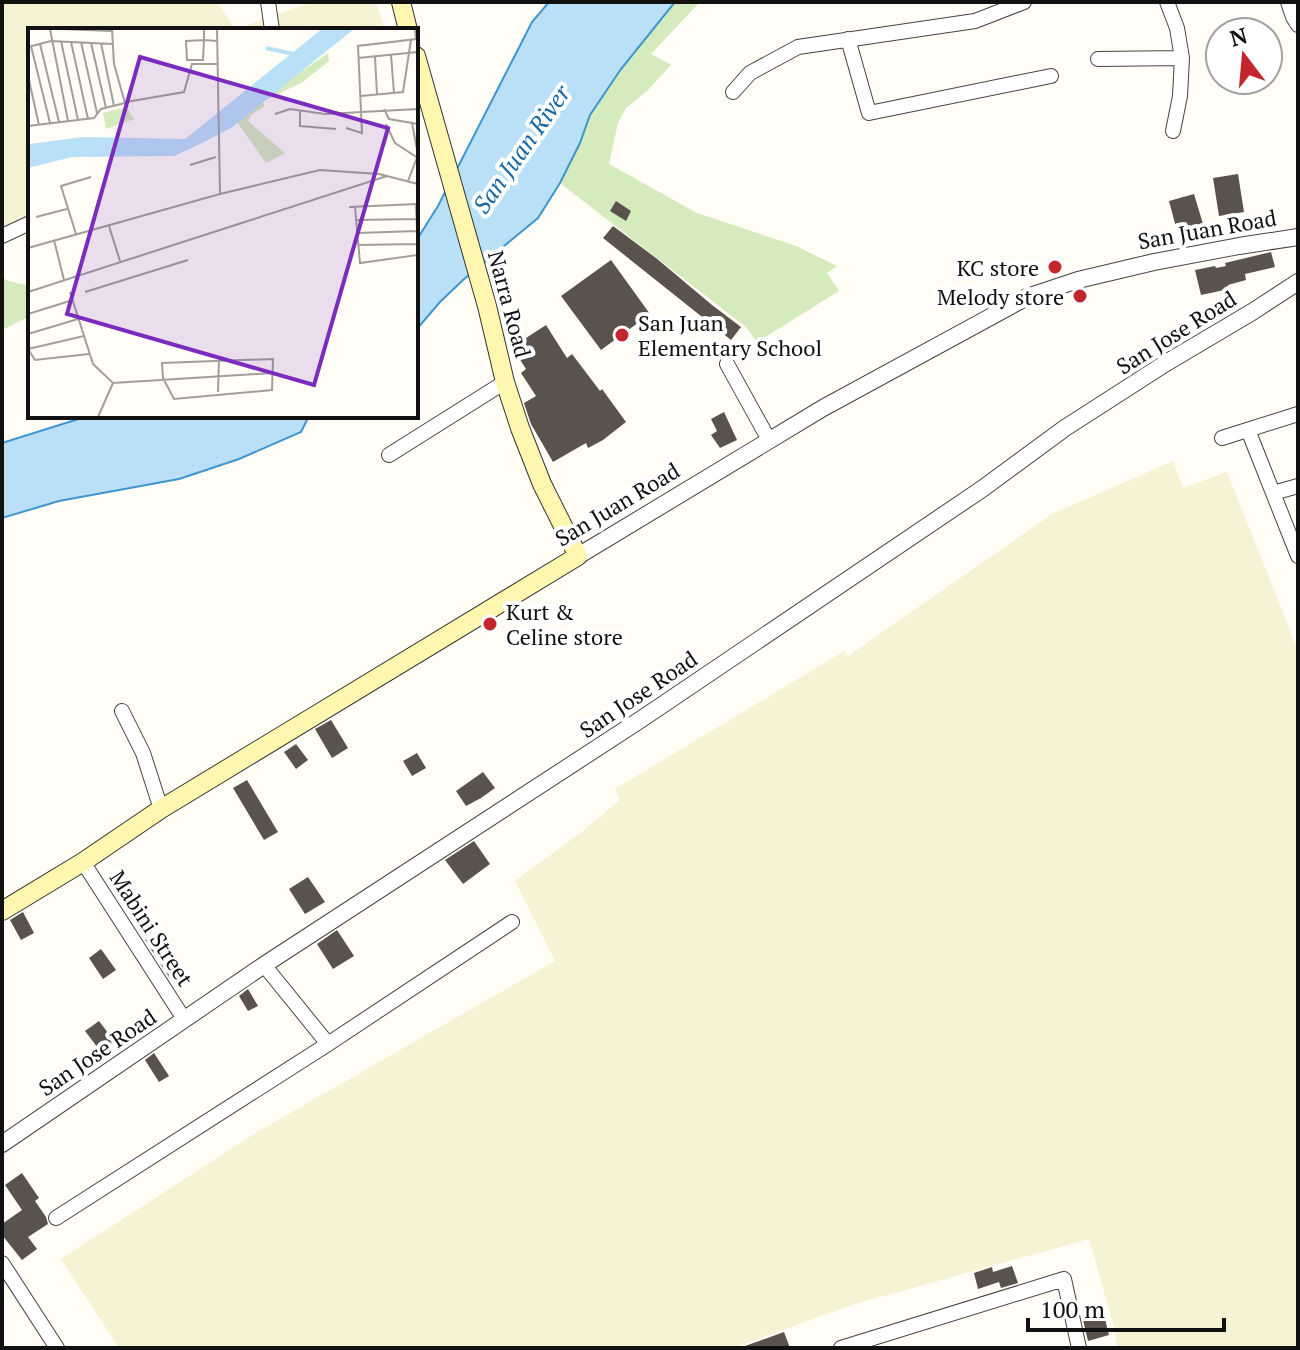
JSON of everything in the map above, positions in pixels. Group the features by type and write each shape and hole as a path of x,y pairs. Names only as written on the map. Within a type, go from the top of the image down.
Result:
{"main road":[{"path":"401,2 408,28"},
{"name":"Narra Road","path":"418,63 487,306 505,382 531,458 578,556"},
{"name":"San Juan Road","path":"2,911 83,862 161,809 578,556"}],"street":[{"path":"268,2 272,28"},
{"path":"733,92 750,73 798,47 975,21 1024,2"},
{"path":"1167,2 1177,28 1182,58 1180,96 1173,131"},
{"path":"1288,2 1298,25"},
{"path":"848,39 869,113 1051,76"},
{"path":"1098,59 1182,58"},
{"path":"2,236 28,224"},
{"name":"San Juan Road","path":"578,556 823,408 1027,297 1078,280 1154,262 1298,237"},
{"name":"San Jose Road","path":"2,1144 264,965 653,711 982,489 1065,428 1298,282"},
{"path":"727,364 769,440"},
{"path":"389,455 505,382"},
{"path":"1222,438 1298,414"},
{"path":"1248,430 1297,553"},
{"path":"1273,493 1298,486"},
{"path":"122,711 143,753 161,809"},
{"name":"Mabini Street","path":"83,862 184,1019"},
{"path":"56,1218 512,922"},
{"path":"264,965 328,1044"},
{"path":"5,1272 57,1348"},
{"path":"841,1348 1064,1279 1079,1348"}],"shaded area":[{"path":"2,2 217,2 234,28 28,28 28,222 2,233"},
{"path":"312,2 376,2 384,28 238,28"},
{"path":"1173,461 1183,488 1227,472 1298,650 1298,1348 1117,1348 1089,1239 855,1304 733,1348 119,1348 61,1259 257,1132 555,961 515,881 620,800 615,789 844,651 848,656 1052,514"}],"green space":[{"path":"675,2 700,2 651,54 671,65 626,108 618,123 609,164 697,213 796,246 837,266 827,273 839,291 757,342 746,327 560,183 580,143 589,115"},
{"path":"2,269 5,280 28,286 28,317 2,330"}],"water":[{"name":"San Juan River","path":"549,2 675,2 621,69 590,115 560,183 538,218 463,280 418,328 418,238 438,206 532,22"},
{"path":"82,418 308,418 301,432 239,459 179,479 59,501 2,518 2,443"}],"building":[{"path":"1238,174 1244,212 1219,216 1213,178"},
{"path":"1194,194 1203,224 1177,231 1169,201"},
{"path":"616,201 631,211 626,221 610,211"},
{"path":"613,226 741,327 731,340 603,238"},
{"path":"1271,252 1275,267 1245,274 1246,280 1228,285 1229,289 1201,295 1195,270 1226,266 1225,263"},
{"path":"611,260 650,314 601,350 561,296"},
{"path":"546,325 567,358 572,354 626,422 603,440 588,448 586,443 553,462 531,424 524,403 536,396 521,373 526,369 510,344"},
{"path":"724,412 737,440 720,448 711,435 717,431 711,419"},
{"path":"331,720 348,748 332,758 315,729"},
{"path":"296,744 308,760 296,769 284,752"},
{"path":"417,753 426,768 412,776 403,761"},
{"path":"483,772 495,788 466,806 456,791"},
{"path":"247,780 278,832 264,840 233,788"},
{"path":"474,841 490,864 463,884 445,860"},
{"path":"308,877 325,902 305,914 289,889"},
{"path":"23,912 34,933 21,940 10,920"},
{"path":"337,930 354,956 333,969 317,944"},
{"path":"151,937 159,952 168,945 175,955 165,963 173,978 171,980 145,940"},
{"path":"101,949 116,970 103,979 89,958"},
{"path":"248,989 258,1006 248,1011 239,996"},
{"path":"99,1021 114,1041 101,1052 85,1031"},
{"path":"154,1053 169,1076 159,1082 145,1060"},
{"path":"22,1173 39,1198 35,1201 48,1224 28,1237 37,1249 22,1260 2,1235 2,1224 22,1210 5,1185"},
{"path":"1012,1266 1018,1283 1001,1288 999,1282 978,1289 974,1273 992,1267 993,1272"},
{"path":"1104,1315 1109,1335 1088,1341 1083,1320"},
{"path":"784,1332 790,1348 745,1348 745,1346"}],"place":[{"name":"KC store","path":"1055,267"},
{"name":"Melody store","path":"1080,296"},
{"name":"San Juan Elementary School","path":"622,335"},
{"name":"Kurt & Celine store","path":"490,624"}]}
